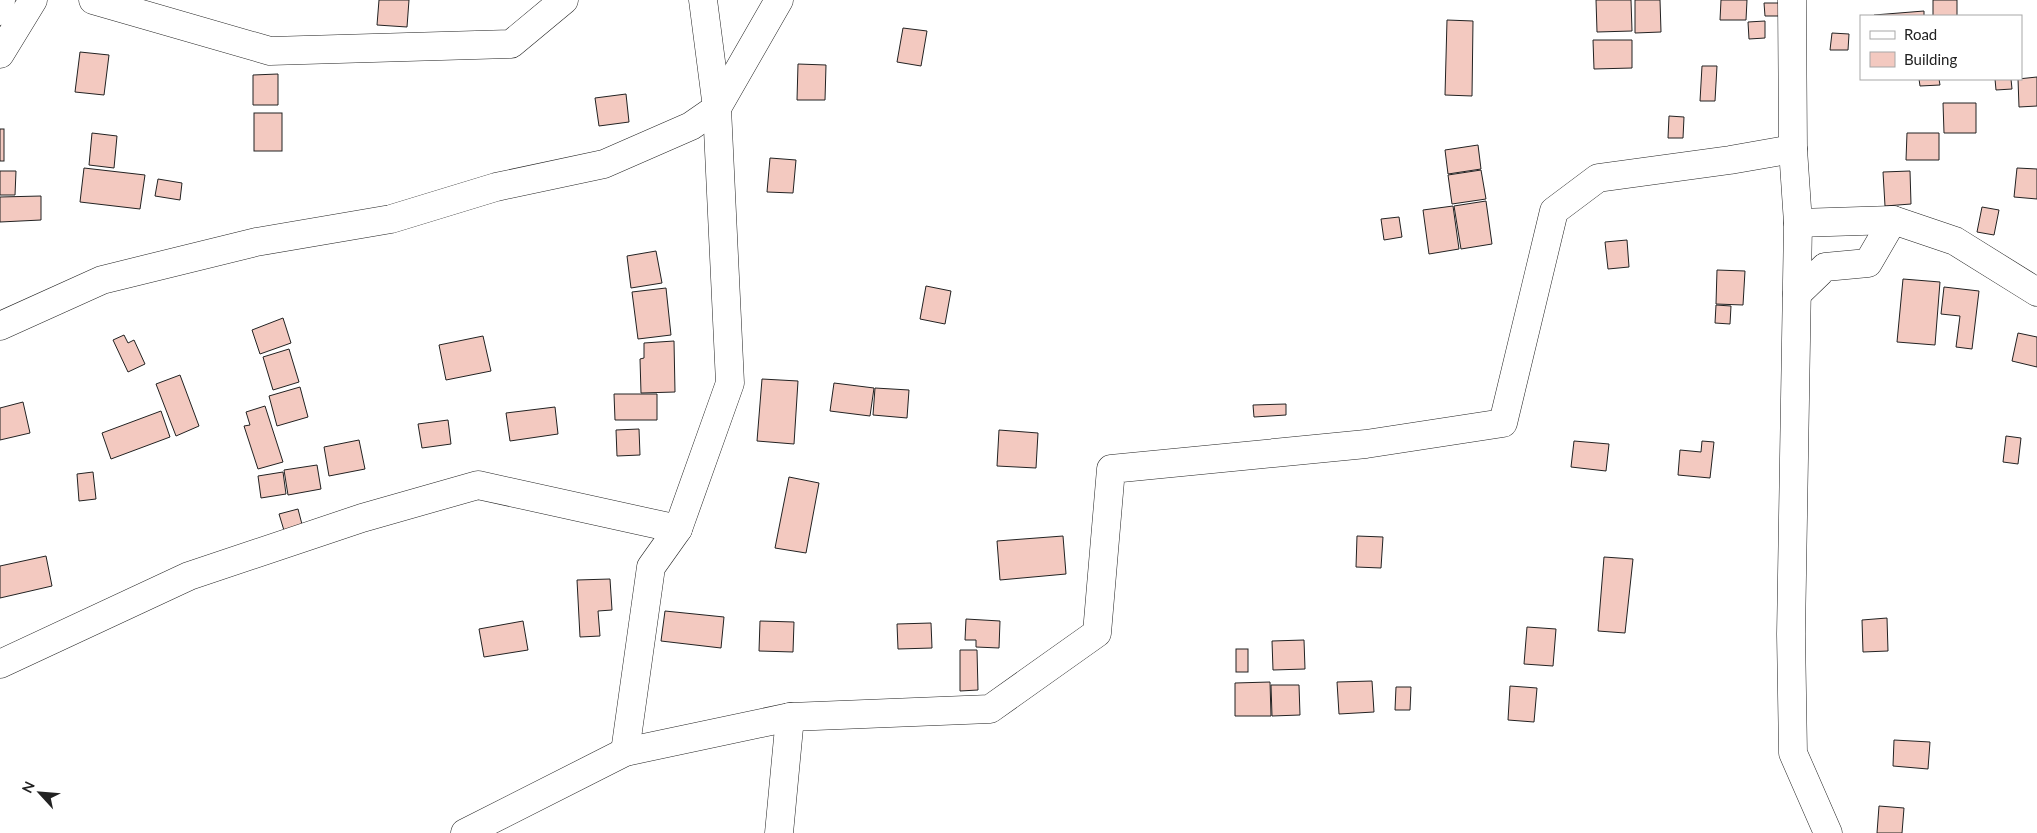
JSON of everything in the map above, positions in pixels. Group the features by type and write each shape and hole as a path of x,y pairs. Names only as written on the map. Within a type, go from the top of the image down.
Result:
{"street":[{"path":"0,11 1,0"},
{"path":"0,54 33,0"},
{"path":"92,0 270,51 511,44 564,0"},
{"path":"625,752 650,567 678,529 730,383 717,108 703,0"},
{"path":"0,326 102,280 256,242 390,219 496,187 604,164 691,126 717,108 780,0"},
{"path":"1792,0 1793,149 1798,223 1791,634 1793,753 1828,833"},
{"path":"465,833 625,752 790,717 990,709 1097,632 1111,469 1366,444 1503,423 1554,211 1598,178 1721,162 1793,149"},
{"path":"1798,223 1892,220 1955,241 2037,292"},
{"path":"1797,294 1825,267 1868,262 1892,220"},
{"path":"0,664 188,576 362,518 478,485 678,529"},
{"path":"779,833 790,717"}],"building":[{"path":"379,0 409,0 407,27 377,25"},
{"path":"1596,0 1631,0 1632,31 1597,32"},
{"path":"1635,0 1660,0 1661,32 1635,33"},
{"path":"1721,0 1747,0 1746,20 1720,20"},
{"path":"1933,0 1957,0 1957,15 1933,15"},
{"path":"1764,3 1780,3 1780,16 1765,16"},
{"path":"1924,11 1924,15 1874,15"},
{"path":"1447,20 1473,21 1472,96 1445,95"},
{"path":"1765,21 1765,38 1749,39 1748,22"},
{"path":"903,28 927,31 921,66 897,62"},
{"path":"1832,33 1849,34 1848,50 1830,50"},
{"path":"1593,40 1632,40 1632,68 1594,69"},
{"path":"80,52 109,55 104,95 75,92"},
{"path":"798,64 826,65 825,100 797,100"},
{"path":"1702,66 1717,66 1715,101 1700,101"},
{"path":"278,74 278,105 253,105 253,75"},
{"path":"2037,77 2037,106 2019,107 2018,80"},
{"path":"1919,80 1939,80 1940,85 1920,86"},
{"path":"1995,80 2011,80 2012,89 1996,90"},
{"path":"626,94 629,122 599,126 595,98"},
{"path":"1943,103 1976,103 1976,133 1944,133"},
{"path":"254,113 282,113 282,151 254,151"},
{"path":"1669,116 1684,117 1683,138 1668,138"},
{"path":"0,129 4,129 4,161 0,161"},
{"path":"92,133 117,136 114,168 89,165"},
{"path":"1907,133 1939,133 1939,160 1906,160"},
{"path":"1478,145 1481,169 1448,174 1445,150"},
{"path":"770,158 796,160 793,193 767,192"},
{"path":"84,168 145,175 140,209 80,202"},
{"path":"2017,168 2037,169 2037,199 2014,197"},
{"path":"1481,170 1486,199 1452,204 1448,175"},
{"path":"0,171 16,171 15,195 0,195"},
{"path":"1910,171 1911,204 1885,206 1883,172"},
{"path":"158,179 182,183 180,200 155,196"},
{"path":"41,196 41,220 0,222 0,197"},
{"path":"1486,201 1492,244 1461,249 1454,206"},
{"path":"1453,206 1459,249 1429,254 1423,210"},
{"path":"1982,207 1999,210 1994,235 1977,232"},
{"path":"1399,217 1402,237 1384,240 1381,219"},
{"path":"1627,240 1629,267 1608,269 1605,242"},
{"path":"656,251 662,283 631,288 627,256"},
{"path":"1717,270 1745,271 1743,305 1716,304"},
{"path":"1903,279 1940,282 1935,345 1897,342"},
{"path":"926,286 951,291 945,324 920,319"},
{"path":"1944,287 1979,291 1972,349 1956,347 1960,316 1941,314"},
{"path":"666,288 671,335 638,339 632,292"},
{"path":"1716,305 1731,306 1730,324 1715,323"},
{"path":"283,318 291,343 260,354 252,330"},
{"path":"2018,333 2037,337 2037,367 2012,361"},
{"path":"124,335 128,343 134,340 145,364 128,372 113,340"},
{"path":"483,336 491,371 446,380 439,345"},
{"path":"674,341 675,392 641,393 640,359 644,358 644,343"},
{"path":"289,349 299,382 273,390 263,357"},
{"path":"180,375 199,426 176,436 156,384"},
{"path":"762,379 798,381 794,444 757,441"},
{"path":"834,383 874,388 870,416 830,411"},
{"path":"300,387 308,417 277,426 269,396"},
{"path":"875,388 909,390 907,418 873,415"},
{"path":"614,394 657,394 657,420 615,420"},
{"path":"23,402 30,433 0,440 0,408"},
{"path":"1286,404 1286,415 1254,417 1253,405"},
{"path":"265,406 283,462 258,469 244,426 250,425 246,412"},
{"path":"555,407 558,434 510,441 506,413"},
{"path":"161,411 170,437 111,459 102,433"},
{"path":"448,420 451,444 422,448 418,424"},
{"path":"639,429 640,455 617,456 616,430"},
{"path":"999,430 1038,433 1036,468 997,466"},
{"path":"2006,436 2021,438 2018,464 2003,462"},
{"path":"359,440 365,469 329,476 324,447"},
{"path":"1574,441 1609,444 1606,471 1571,467"},
{"path":"1702,441 1714,442 1710,478 1678,475 1680,450 1701,452"},
{"path":"317,465 321,489 288,495 284,470"},
{"path":"93,472 96,499 79,501 77,474"},
{"path":"283,472 286,494 261,498 258,476"},
{"path":"789,477 819,483 806,553 775,548"},
{"path":"298,509 304,532 286,537 279,514"},
{"path":"1063,536 1066,574 1000,580 997,541"},
{"path":"1357,536 1383,537 1381,568 1356,567"},
{"path":"46,556 52,586 0,598 0,566"},
{"path":"1604,557 1633,559 1625,633 1598,631"},
{"path":"610,579 612,610 598,611 600,636 580,637 577,580"},
{"path":"665,611 724,617 721,648 661,641"},
{"path":"1887,618 1888,651 1863,652 1862,620"},
{"path":"966,619 1000,621 999,648 976,647 976,640 965,640"},
{"path":"523,621 528,650 484,657 479,629"},
{"path":"760,621 794,622 793,652 759,651"},
{"path":"931,623 932,648 898,649 897,624"},
{"path":"1527,627 1556,629 1553,666 1524,664"},
{"path":"1304,640 1305,669 1273,670 1272,641"},
{"path":"1236,649 1248,649 1248,672 1236,672"},
{"path":"960,650 977,650 978,690 960,691"},
{"path":"1372,681 1374,712 1339,714 1337,682"},
{"path":"1270,682 1271,716 1235,716 1235,683"},
{"path":"1271,685 1299,685 1300,715 1272,716"},
{"path":"1510,686 1537,688 1534,722 1508,720"},
{"path":"1396,687 1411,687 1410,710 1395,710"},
{"path":"1894,740 1930,742 1928,769 1893,766"},
{"path":"1879,806 1904,808 1902,833 1877,833"}]}
